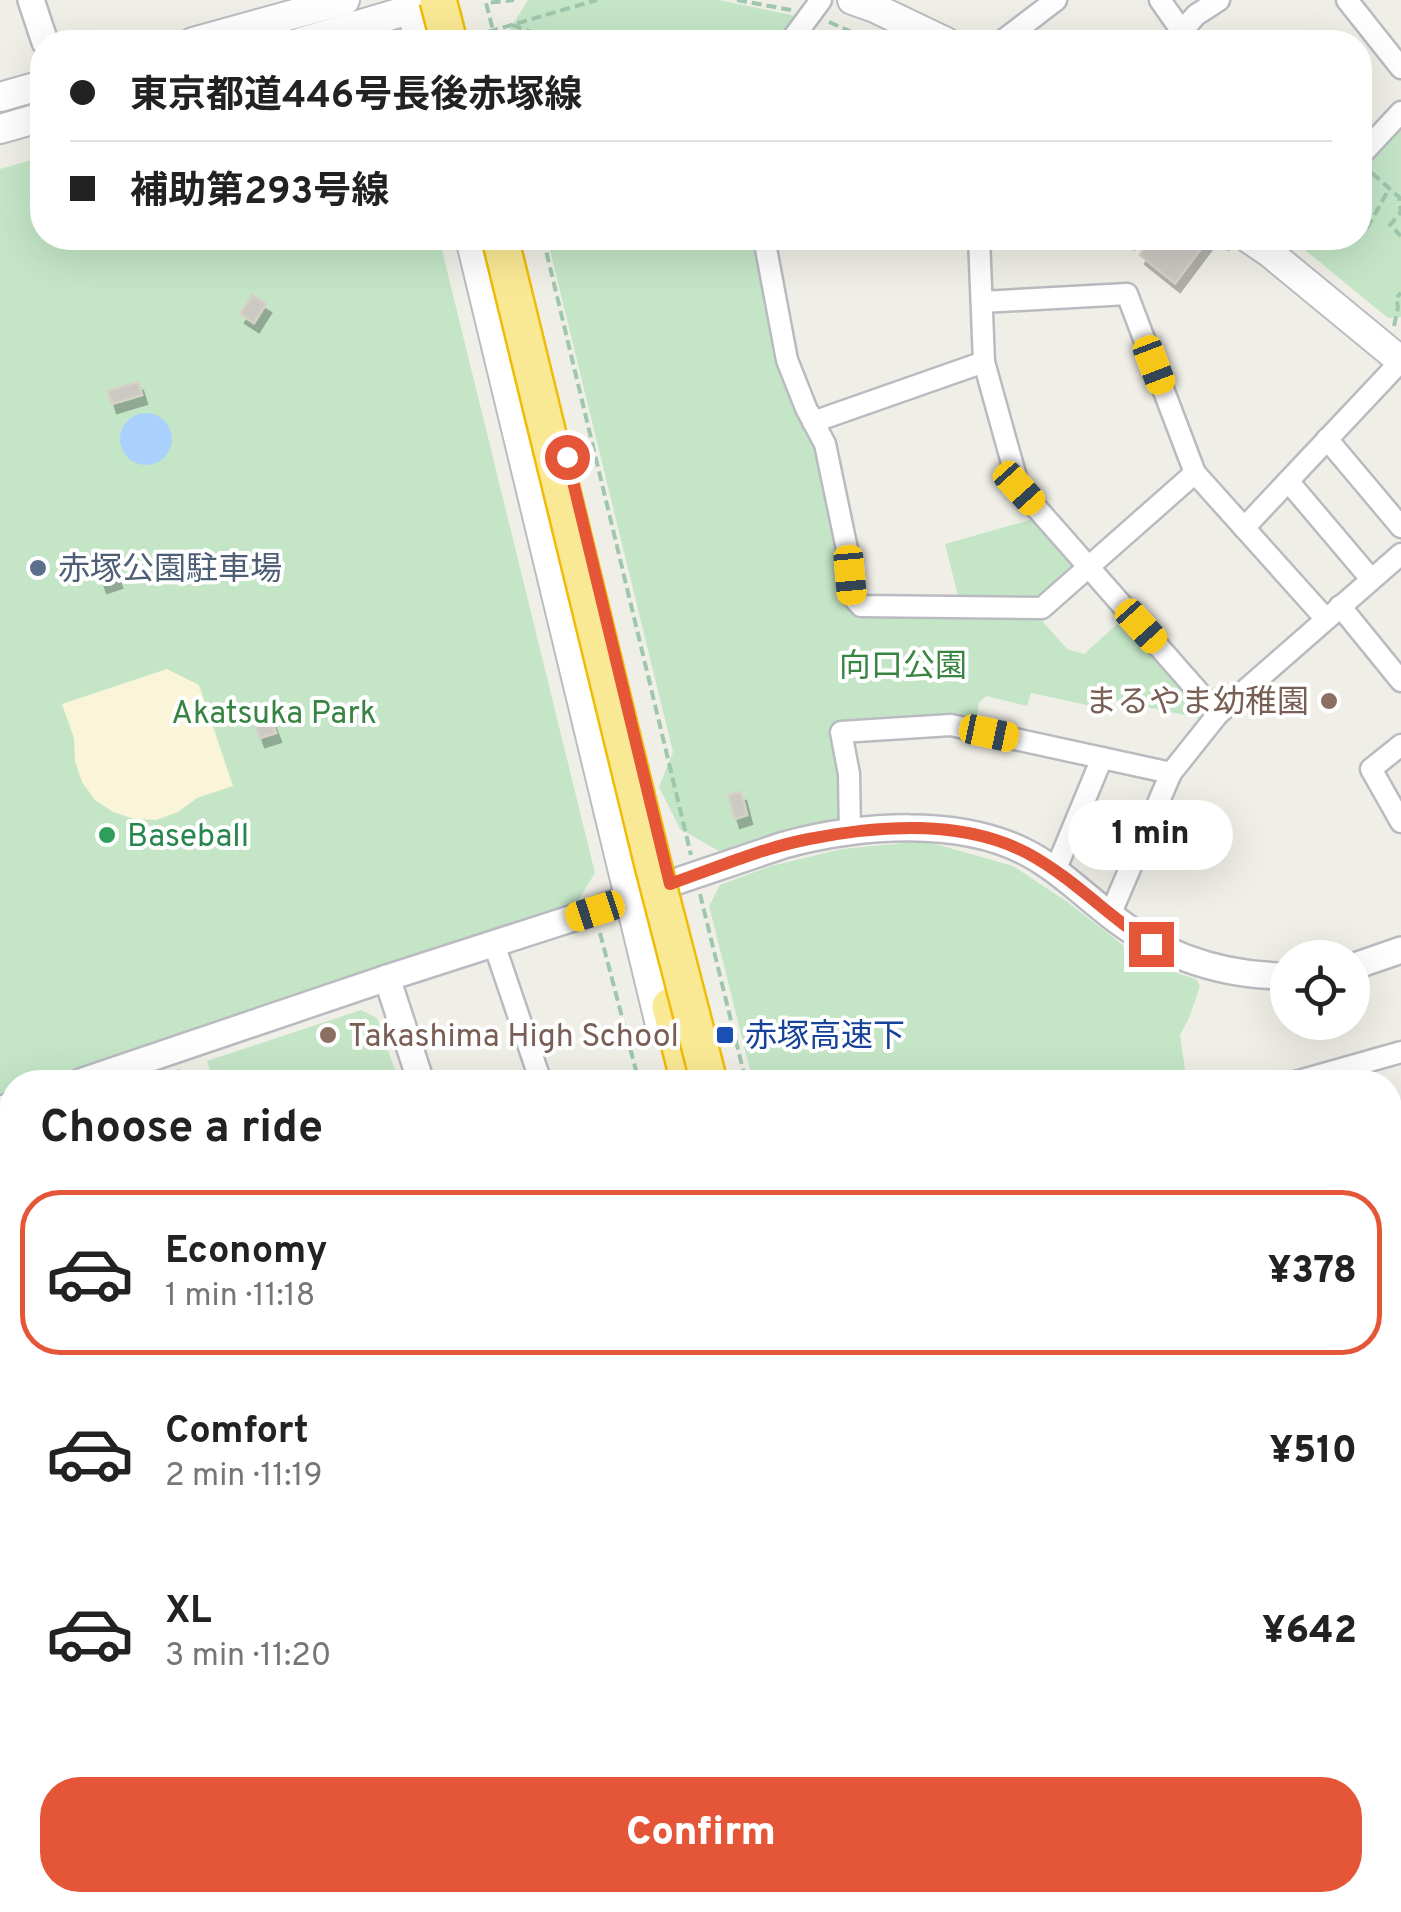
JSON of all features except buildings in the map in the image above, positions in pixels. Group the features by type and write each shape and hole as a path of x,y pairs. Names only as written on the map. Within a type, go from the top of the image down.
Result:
{"highway":[{"path":"425,2 446,30"},
{"path":"489,250 679,1004 704,1070"},
{"path":"503,250 679,1004 687,1070"}],"main road":[{"path":"236,30 345,0"},
{"path":"452,0 453,30"},
{"path":"852,0 912,30"},
{"path":"338,30 425,2 422,30"},
{"path":"0,97 30,88"},
{"path":"0,129 30,120"},
{"path":"473,250 670,1070"},
{"path":"516,250 683,879 719,1070"},
{"path":"1276,250 1401,361"}],"street":[{"path":"31,0 41,30"},
{"path":"799,30 821,0"},
{"path":"1017,30 1056,0"},
{"path":"1160,0 1174,30"},
{"path":"1183,30 1219,0"},
{"path":"1347,0 1371,30"},
{"path":"1372,31 1401,68"},
{"path":"1372,156 1401,112"},
{"path":"766,250 786,360 825,444 848,554 852,596 861,606 1042,608 1195,472"},
{"path":"980,250 984,362 1019,488 1218,714"},
{"path":"982,302 1127,294 1195,472 1244,528 1401,681"},
{"path":"1244,528 1401,361"},
{"path":"814,422 984,362"},
{"path":"1327,439 1401,527"},
{"path":"1288,482 1371,580"},
{"path":"1110,915 1171,773 1218,714 1332,612 1399,561"},
{"path":"850,833 849,774 841,732 952,725 1171,773"},
{"path":"1401,745 1371,769 1401,822"},
{"path":"1055,871 1102,758"},
{"path":"115,1070 784,845 850,833 932,828 971,832 1011,845 1055,871 1151,944 1228,971 1270,974"},
{"path":"494,944 537,1070"},
{"path":"1370,961 1401,950"},
{"path":"387,978 418,1070"},
{"path":"1360,1070 1399,1059"}],"path":[{"path":"493,30 486,3 514,0"},
{"path":"492,30 596,0"},
{"path":"512,24 527,30"},
{"path":"1372,171 1399,197 1400,212 1390,225 1401,236"},
{"path":"1372,219 1389,188"},
{"path":"546,250 683,879 742,1070"},
{"path":"1394,326 1398,307 1395,298 1401,293"},
{"path":"595,911 636,1070"}],"green space":[{"path":"528,0 719,0 801,17 791,30 509,30"},
{"path":"1401,124 1401,317 1388,318 1305,250 1372,250 1372,155"},
{"name":"Akatsuka Park","path":"30,160 30,250 442,250 595,873 578,901 73,1070 0,1070 0,169"},
{"name":"向口公園","path":"550,250 760,250 820,461 844,598 1038,616 1067,649 1084,654 1124,618 1206,711 1203,719 1113,700 1110,710 1031,693 1027,706 986,696 979,703 976,723 832,727 840,771 841,820 719,851 680,829 659,787 673,752"},
{"path":"1037,518 1075,562 1074,570 1039,599 959,600 945,544"},
{"path":"925,841 1013,866 1132,952 1161,968 1196,979 1200,986 1180,1035 1185,1070 750,1070 709,906 720,885 771,866 842,849"},
{"name":"Takashima High School","path":"361,1010 377,1018 395,1070 210,1070 207,1061"}],"sand":[{"path":"167,669 199,685 233,786 197,798 178,812 156,820 135,819 113,812 95,800 82,782 75,761 74,738 62,704"}],"water":[{"path":"146,413 164,421 172,439 164,457 146,465 128,457 120,439 128,421"}],"place":[{"name":"赤塚公園駐車場","path":"38,568"},
{"name":"まるやま幼稚園","path":"1329,701"},
{"name":"Baseball","path":"107,835"},
{"name":"Takashima High School","path":"328,1035"},
{"name":"赤塚高速下","path":"725,1035"}],"route":[{"path":"567,457 670,884 808,839 912,828 949,829 992,838 1030,854 1151,944"}]}
